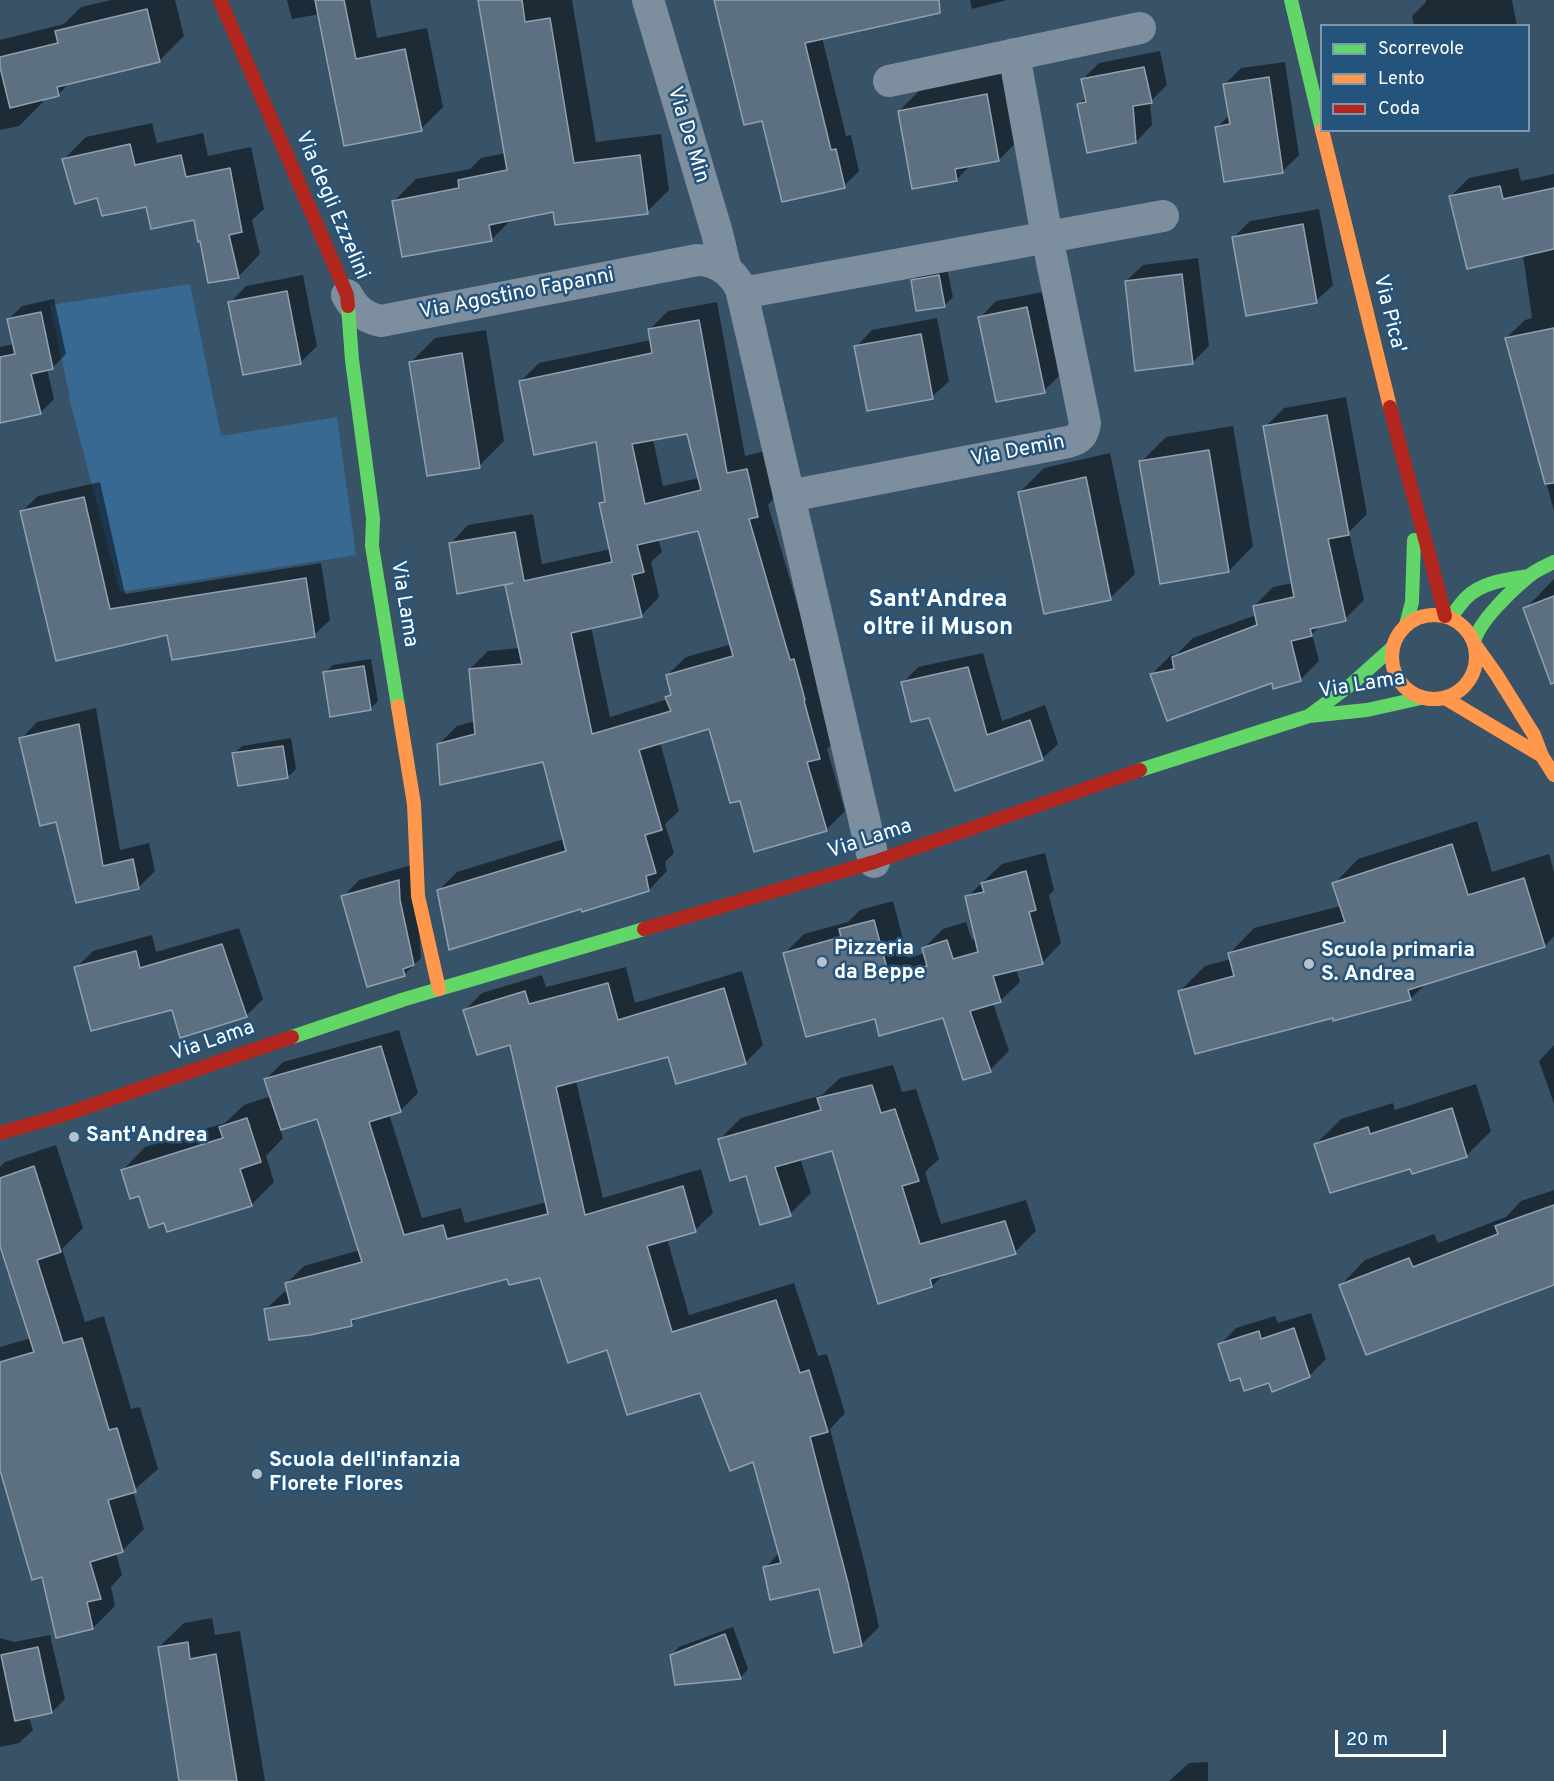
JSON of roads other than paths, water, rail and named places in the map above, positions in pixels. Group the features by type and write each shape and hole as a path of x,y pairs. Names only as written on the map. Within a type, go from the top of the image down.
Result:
{"street":[{"name":"Via degli Ezzelini","path":"220,0 347,295 352,360 373,518 372,546"},
{"name":"Via De Min","path":"648,0 717,233 734,282"},
{"name":"Via Pica'","path":"1291,0 1320,122"},
{"path":"889,81 1140,28"},
{"path":"1014,54 1047,237"},
{"name":"Via Pica'","path":"1322,132 1415,508 1448,616"},
{"path":"874,862 789,496 734,282 1047,237 1163,216"},
{"name":"Via Demin","path":"789,496 1078,440 1083,433 1085,423 1047,237"},
{"name":"Via Agostino Fapanni","path":"347,295 351,304 362,314 381,321 697,260 707,260 734,282"},
{"name":"Via Pica'","path":"1406,625 1412,602 1415,508"},
{"name":"Via Lama","path":"372,546 414,804 418,896 439,989"},
{"path":"1554,562 1530,575 1484,621 1476,633 1475,644 1477,657 1475,669 1471,679 1455,694 1433,700 1421,698 1401,683 1394,672 1392,660 1397,635 1417,617 1431,614 1448,616 1463,625 1470,633 1475,644 1534,735 1542,756 1554,776"},
{"path":"1448,616 1469,596 1489,585 1530,575"},
{"name":"Via Lama","path":"1309,716 1353,683 1393,647"},
{"name":"Via Lama","path":"0,1133 60,1116 405,999 874,862 1140,770 1309,716 1366,710 1421,698"},
{"path":"1444,698 1542,756"}],"place":[{"name":"Pizzeria da Beppe","path":"822,962"},
{"name":"Scuola primaria S. Andrea","path":"1309,964"},
{"name":"Sant'Andrea","path":"74,1137"},
{"name":"Scuola dell'infanzia Florete Flores","path":"257,1474"}],"district":[{"name":"Sant'Andrea oltre il Muson","path":"938,615"}]}
